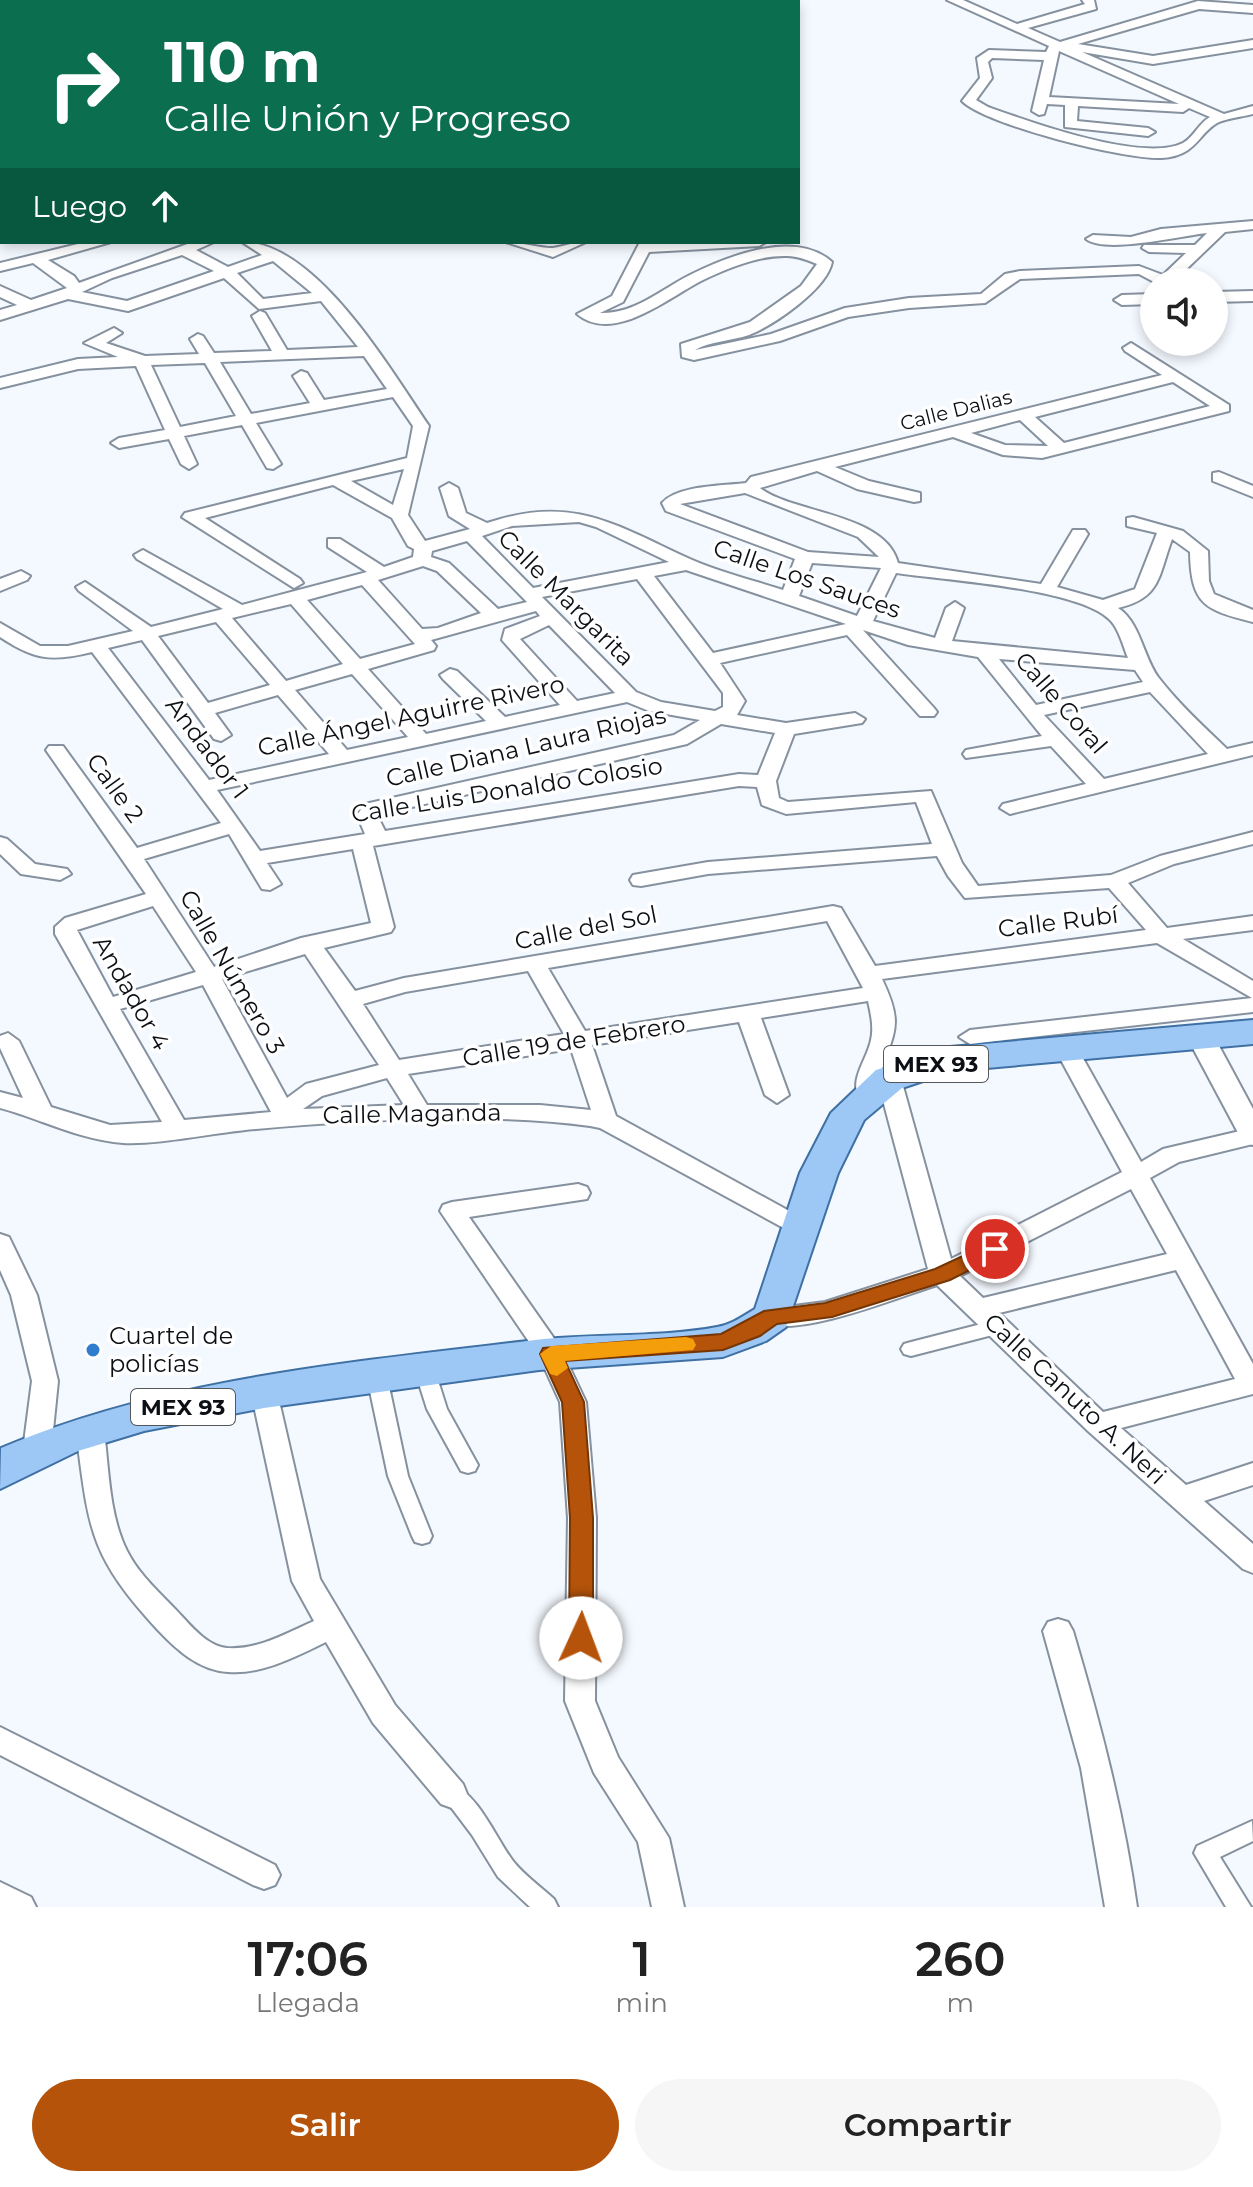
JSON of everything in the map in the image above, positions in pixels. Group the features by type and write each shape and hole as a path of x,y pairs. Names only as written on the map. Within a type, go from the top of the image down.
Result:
{"main road":[{"name":"MEX 93","path":"13,1457 144,1415 264,1392 551,1354 723,1342 752,1330 772,1317 819,1173 849,1113 879,1088 950,1059 1253,1032"}],"street":[{"path":"953,0 1215,119"},
{"path":"1016,28 1092,6 1088,0"},
{"path":"1057,49 1158,11 1208,2 1253,9"},
{"path":"1253,44 1153,60 1057,49 989,54 981,61 986,78 969,101 983,110 1069,139 1162,154 1190,145 1215,119 1253,110"},
{"path":"1057,49 1039,105 1072,102 1196,109"},
{"path":"1072,102 1070,124 1148,132"},
{"path":"1133,229 1253,213"},
{"path":"1093,239 1115,242 1161,233 1246,226 1253,240"},
{"path":"1179,268 1219,230"},
{"path":"0,267 96,244"},
{"path":"0,315 201,244"},
{"path":"253,244 276,255 311,280 347,318 423,431 399,515"},
{"path":"520,244 553,253 574,244"},
{"path":"767,246 694,278 638,311 609,317 585,314 618,299 645,245 767,246 825,262 827,268 796,298 749,329 687,347 688,354 709,354 775,338 845,313 909,303 985,298 1010,277 1140,270"},
{"path":"1149,248 1199,249"},
{"path":"184,250 227,272 260,310 282,354"},
{"path":"70,290 128,306 276,255"},
{"path":"36,259 69,279 70,290"},
{"path":"128,268 176,289"},
{"path":"0,291 29,305"},
{"path":"260,310 326,296"},
{"path":"1228,297 1253,296"},
{"path":"1122,300 1140,299"},
{"path":"114,333 92,341 141,360 189,464"},
{"path":"198,339 273,464"},
{"path":"94,363 100,346"},
{"path":"957,433 1020,454 1060,448 1223,408 1131,348"},
{"path":"0,383 94,363 367,351"},
{"path":"301,376 320,406"},
{"name":"Calle Dalias","path":"805,557 672,507 671,503 751,487 757,481 1174,377"},
{"path":"119,443 396,392"},
{"path":"1025,416 1060,448"},
{"path":"412,462 191,517 295,591 422,741"},
{"path":"820,466 863,485 914,497"},
{"path":"1219,477 1253,492"},
{"path":"335,479 399,515 422,553 443,567 494,615"},
{"path":"708,660 857,626 889,565 887,555 864,533 753,493 751,487"},
{"name":"Calle Margarita","path":"449,488 458,516 476,531 540,606 629,696"},
{"name":"Calle Los Sauces","path":"0,629 36,652 52,654 97,646 241,612 295,591 374,576 476,531 510,521 559,515 602,523 687,564 857,626 941,646 984,652 1141,665"},
{"path":"1133,522 1167,530 1189,540 1199,551 1199,588 1209,601 1253,616"},
{"path":"1103,606 1133,599 1143,592 1167,530"},
{"path":"1046,591 1079,534"},
{"path":"334,543 374,576 423,640"},
{"path":"143,555 241,612"},
{"path":"788,600 805,557 889,565 1046,591 1103,606 1117,616 1141,665 1155,685 1222,756"},
{"path":"205,710 356,666 494,615 540,606 643,574 687,564"},
{"path":"643,574 733,693 735,701 731,710 718,716"},
{"path":"0,586 21,576"},
{"path":"85,587 146,632 221,735"},
{"path":"540,606 512,633 511,640 573,708"},
{"path":"941,646 955,608"},
{"path":"221,617 344,759"},
{"path":"857,626 927,712"},
{"name":"Andador 1","path":"97,646 234,826 257,858 270,884"},
{"name":"Calle Coral","path":"984,652 1031,712 1100,787"},
{"path":"450,675 501,724"},
{"path":"1031,712 1155,685"},
{"path":"629,696 656,707 786,729 825,726 855,719"},
{"name":"Calle Ángel Aguirre Rivero","path":"204,787 629,696"},
{"path":"656,707 691,736"},
{"name":"Calle Diana Laura Riojas","path":"309,943 383,927 369,838 367,815 372,808 691,736 718,716"},
{"path":"786,729 766,781 769,801 786,808 924,795 946,849 966,889 973,893 1115,881 1167,860 1253,838"},
{"path":"973,754 1056,739"},
{"path":"1010,808 1253,749"},
{"name":"Calle 2","path":"56,750 132,856"},
{"name":"Calle Luis Donaldo Colosio","path":"257,858 739,780 766,781"},
{"path":"132,856 234,826"},
{"path":"0,843 28,869 60,874"},
{"path":"641,880 745,865 834,861 946,849"},
{"name":"Calle Número 3","path":"132,856 210,977 285,1116"},
{"path":"1115,881 1162,936 1253,991"},
{"name":"Andador 4","path":"159,897 66,927 66,934 110,1005 177,1128"},
{"name":"Calle del Sol","path":"350,1000 404,985 833,913 872,983"},
{"name":"Calle Rubí","path":"872,983 1253,923"},
{"path":"110,1005 210,977 309,943 350,1000 420,1112"},
{"path":"535,965 580,1042 606,1121"},
{"path":"872,983 884,1030 879,1051 870,1063 866,1080 879,1088 942,1274"},
{"name":"Calle 19 de Febrero","path":"285,1116 296,1102 314,1090 393,1069 748,1014 872,983"},
{"path":"970,1037 1253,1005"},
{"path":"748,1014 777,1095"},
{"path":"772,1317 825,1311 942,1274 1074,1210 1172,1155 1253,1135 1201,1037"},
{"path":"8,1041 40,1109"},
{"path":"1067,1049 1252,1384 1098,1424"},
{"name":"Calle Maganda","path":"0,1100 40,1109 102,1133 126,1135 285,1116 420,1112 576,1114 606,1121 802,1229"},
{"path":"578,1193 452,1211 551,1354 573,1402 582,1518 580,1701 605,1764 653,1838 668,1907"},
{"path":"0,1243 24,1295 45,1381 13,1457"},
{"path":"911,1349 988,1318 1181,1260"},
{"name":"Calle Canuto A. Neri","path":"942,1274 1098,1424 1253,1561"},
{"path":"425,1371 437,1409 468,1465"},
{"path":"377,1377 398,1476 422,1536"},
{"path":"264,1392 306,1581 331,1627 384,1714 480,1828 506,1870 546,1907"},
{"path":"90,1431 102,1513 113,1552 132,1581 182,1636 210,1657 229,1661 256,1656 331,1627"},
{"path":"1180,1498 1253,1474"},
{"path":"1058,1631 1093,1745 1114,1840 1121,1907"},
{"path":"0,1740 264,1875"},
{"path":"1239,1907 1205,1853 1252,1831"},
{"path":"0,1897 20,1907"}],"slow traffic":[{"path":"557,1368 551,1354 686,1345"}],"place":[{"name":"Cuartel de policías","path":"93,1350"}],"route":[{"path":"581,1638 582,1518 573,1402 551,1354 723,1342 752,1330 772,1317 825,1311 942,1274 995,1249"}]}
